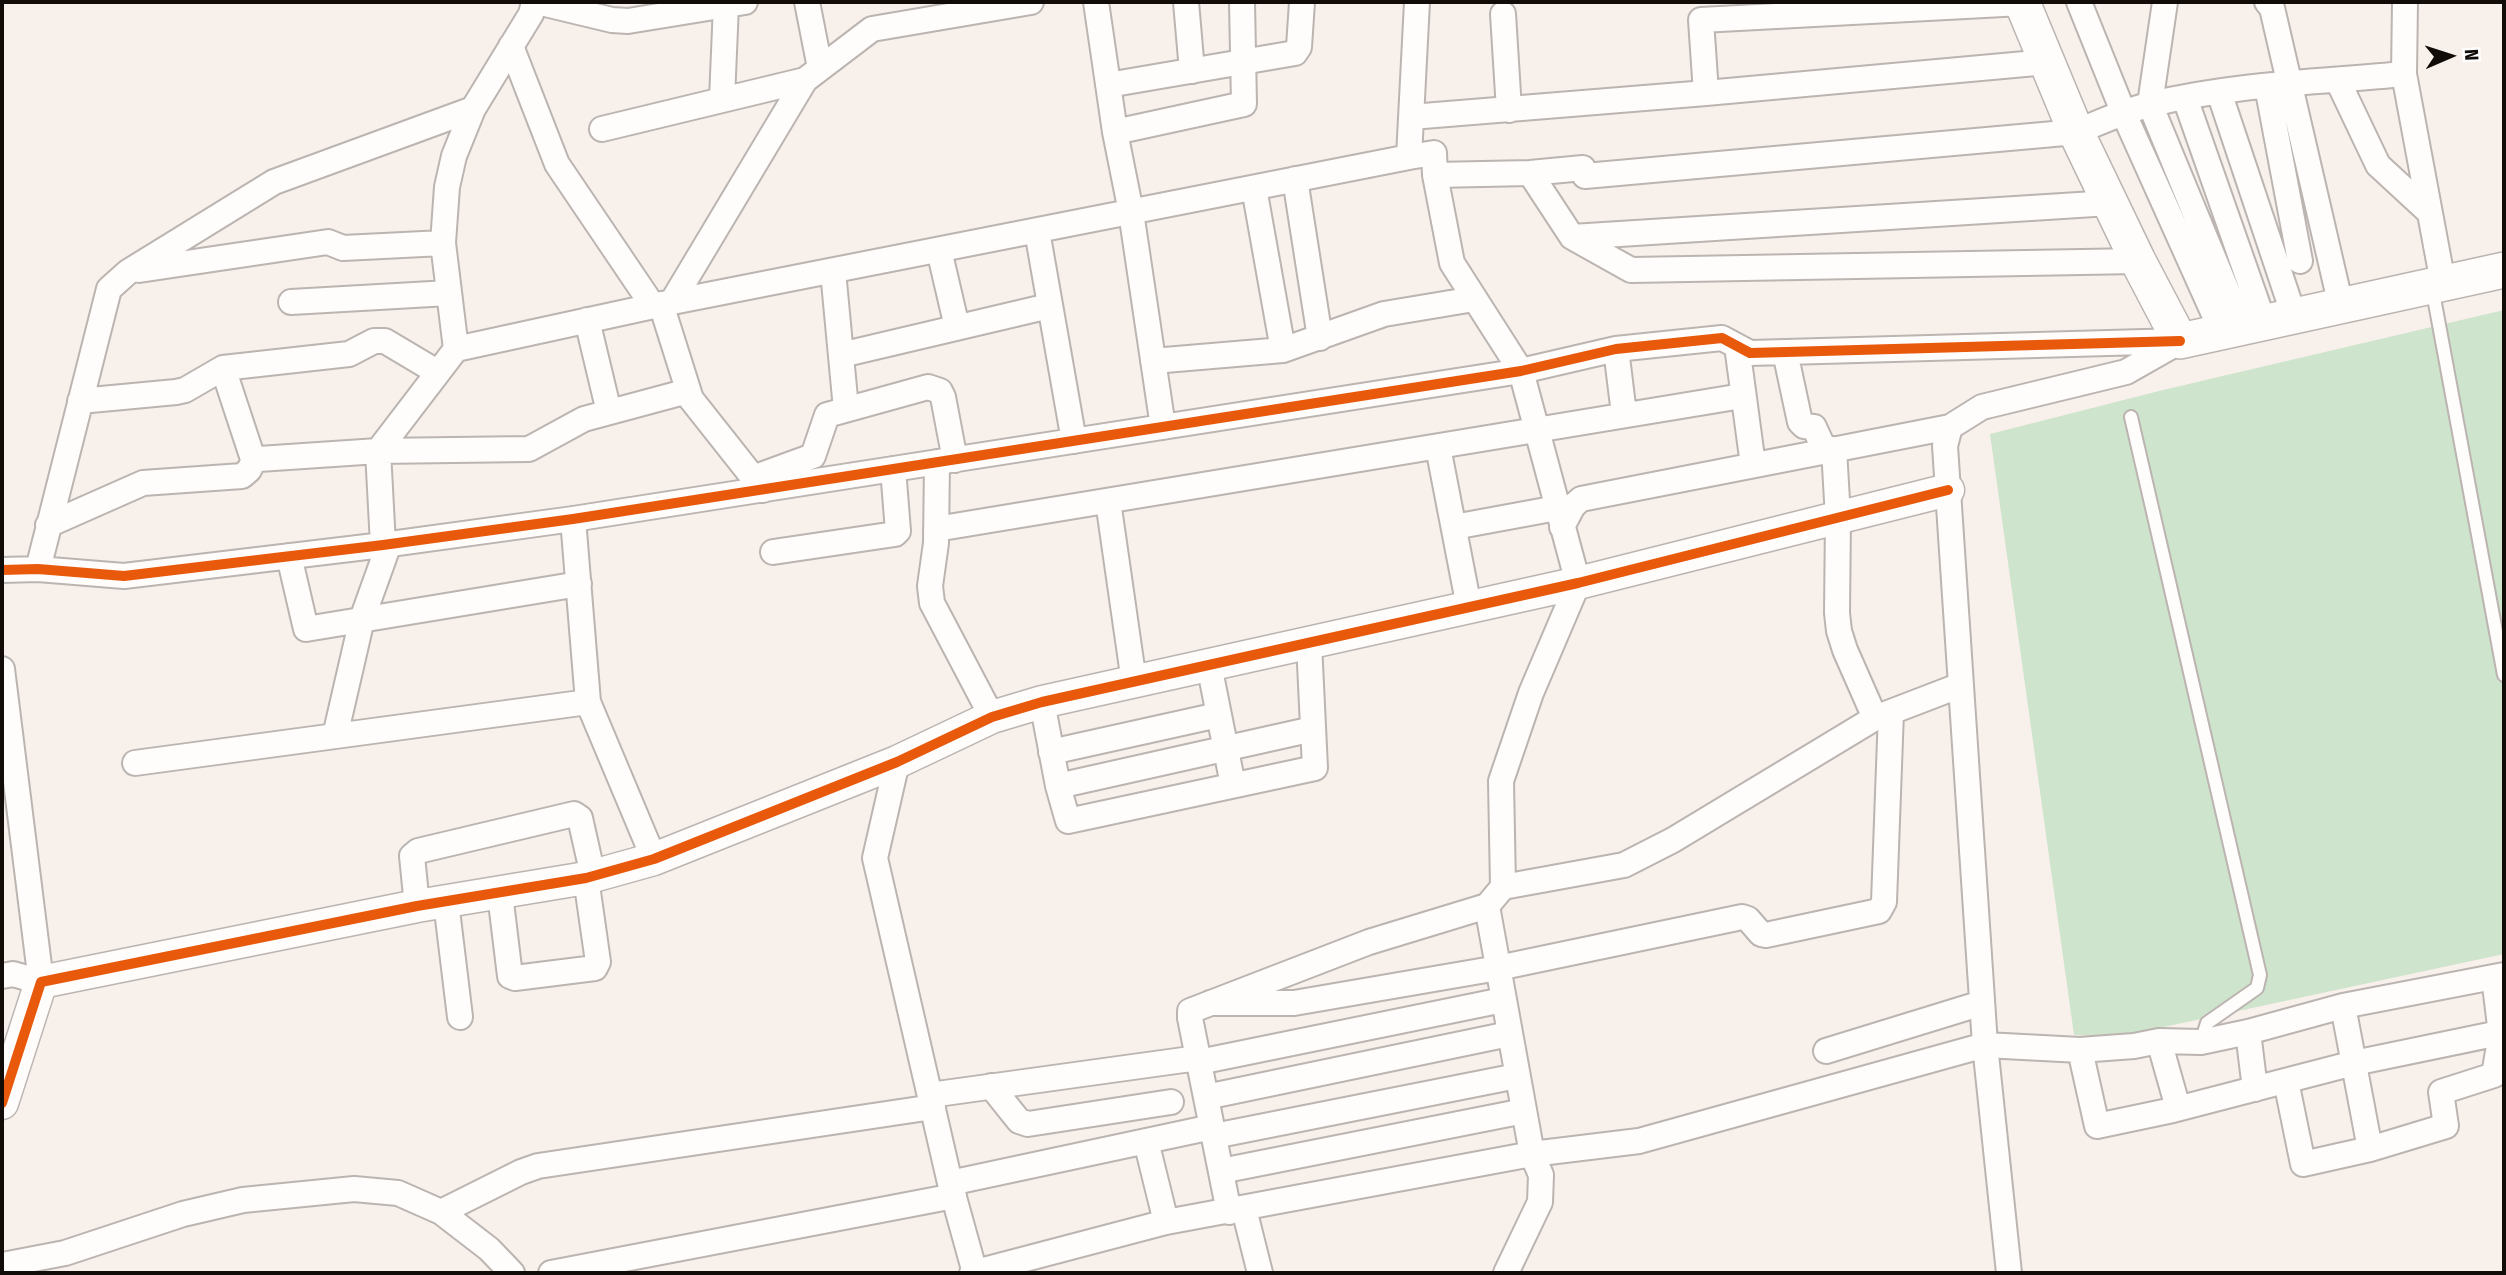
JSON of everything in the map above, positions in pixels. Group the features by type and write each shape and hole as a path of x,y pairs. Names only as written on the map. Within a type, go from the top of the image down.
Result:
{"main road":[{"path":"2022,3 2076,132 2137,261 2180,341 2504,270"}],"street":[{"path":"456,349 443,243 447,187 454,156 472,109 531,14 535,2 612,20 628,21 735,3 722,99"},
{"path":"807,2 812,74"},
{"path":"662,304 812,74 872,29 1031,2"},
{"path":"1096,2 1163,428"},
{"path":"1186,2 1192,71"},
{"path":"1115,132 1244,104 1242,2"},
{"path":"1108,86 1292,54 1297,50 1302,2"},
{"path":"1409,157 1417,2"},
{"path":"2079,2 2124,114 2256,324"},
{"path":"2165,2 2150,104 2256,324"},
{"path":"2267,2 2272,8 2278,85 2300,261"},
{"path":"2405,2 2403,74 2430,214 2438,285"},
{"path":"1706,93 1701,20 2022,3"},
{"path":"1503,14 1509,110"},
{"path":"512,46 557,164 662,304 688,391 696,407 758,484"},
{"path":"1411,117 2047,62"},
{"path":"602,129 812,74"},
{"path":"1435,174 1530,173 1583,168 1585,176 2076,132 2150,104 2278,85 2403,74"},
{"path":"2338,81 2378,165 2430,214"},
{"path":"2278,85 2341,306"},
{"path":"2219,92 2256,324"},
{"path":"2185,98 2256,324"},
{"path":"38,569 107,293 128,272 274,182 472,109"},
{"path":"335,736 362,619 386,544 378,451 456,349 662,304 1434,153 1435,174 1452,263 1521,371 1578,583 1531,693 1501,781 1503,887"},
{"path":"1530,173 1572,237 1631,271 2137,261"},
{"path":"1295,179 1320,338"},
{"path":"1254,188 1283,350"},
{"path":"1572,237 2110,203"},
{"path":"1037,231 1074,441"},
{"path":"128,272 328,242 343,248 443,243"},
{"path":"939,250 957,327"},
{"path":"833,271 846,409"},
{"path":"291,303 449,293"},
{"path":"1153,361 1283,350 1384,314 1474,299"},
{"path":"841,355 1049,306"},
{"path":"587,320 608,412"},
{"path":"2,570 38,569 124,576 573,519 758,484 893,469 1521,371 1616,349 1722,338 1750,352 2180,341"},
{"path":"79,401 185,390 223,368 349,354 377,340 385,341 437,372"},
{"path":"1454,527 1559,517 1581,499 1950,426 1982,407 2126,372 2180,341"},
{"path":"1737,346 1753,465"},
{"path":"1616,349 1624,415"},
{"path":"1210,1003 1294,1003 1498,968 1742,917 1748,919 1761,934 1766,935 1879,911 1884,902 1883,715 1844,650 1839,631 1838,518 1829,450 1814,427 1804,426 1800,422 1785,352"},
{"path":"223,368 252,456 255,457 378,451 529,449 577,421 688,391"},
{"path":"758,484 813,456 826,416 928,387 934,388 943,397 946,461 930,586 932,603 992,717"},
{"path":"936,529 1742,396"},
{"path":"1950,426 1945,446 1982,1003 2009,1273"},
{"path":"1438,447 1469,607"},
{"path":"48,525 143,483 242,476 249,470 255,457"},
{"path":"773,552 895,534 898,531 893,469"},
{"path":"2,975 13,974 41,982 432,904 589,877 654,859 897,762 992,717 1042,702 1578,583 1948,490"},
{"path":"1108,501 1133,682"},
{"path":"573,519 588,702 654,859"},
{"path":"289,556 306,629 579,584"},
{"path":"1042,702 1058,786 1068,821 1315,768 1309,643"},
{"path":"1209,665 1233,785"},
{"path":"2,669 41,982 2,1103"},
{"path":"1260,1273 1221,1171 1189,1013 1192,1009 1369,942 1487,906 1503,887 1624,865 1673,840 1883,715 1961,685"},
{"path":"135,763 588,702"},
{"path":"1051,752 1219,715"},
{"path":"1058,786 1313,729"},
{"path":"897,762 875,858 974,1273 1167,1222 1532,1154 1639,1141 1985,1045 2080,1050 2134,1046 2159,1041 2201,1042 2343,1006 2499,976 2503,1033 2494,1075 2441,1093 2446,1126 2370,1149 2304,1164 2286,1081"},
{"path":"460,1017 432,904 412,856 418,850 574,814 580,818 598,962 595,968 514,978 510,976 500,894"},
{"path":"1487,906 1532,1154 1541,1175 1540,1202 1506,1273"},
{"path":"441,1212 538,1166 932,1101 991,1086 1198,1060 1503,1000"},
{"path":"1826,1051 1982,1003"},
{"path":"2343,1006 2370,1149"},
{"path":"1396,1022 1403,1056"},
{"path":"2248,1032 2255,1088"},
{"path":"2080,1050 2097,1126 2354,1063 2503,1033"},
{"path":"1206,1097 1509,1034"},
{"path":"2159,1041 2178,1108"},
{"path":"551,1273 952,1189 1146,1141 1213,1132 1517,1076"},
{"path":"991,1086 1019,1121 1028,1125 1171,1102"},
{"path":"1221,1171 1524,1111"},
{"path":"1146,1141 1167,1222"},
{"path":"2,1265 65,1254 183,1214 243,1200 354,1189 398,1193 441,1212 489,1249 512,1273"}],"lane":[{"path":"2438,285 2504,676"},
{"path":"2131,417 2260,975 2257,988 2207,1023 2201,1042"}],"green space":[{"path":"2504,310 2504,954 2117,1037 2074,1035 1990,434 2163,390"}],"cycle path":[{"path":"2,570 38,569 124,576 573,519 1521,371 1616,349 1722,338 1750,353 2180,341"},
{"path":"2,1103 41,982 417,906 586,878 654,859 897,762 992,717 1042,702 1578,583 1948,490"}]}
